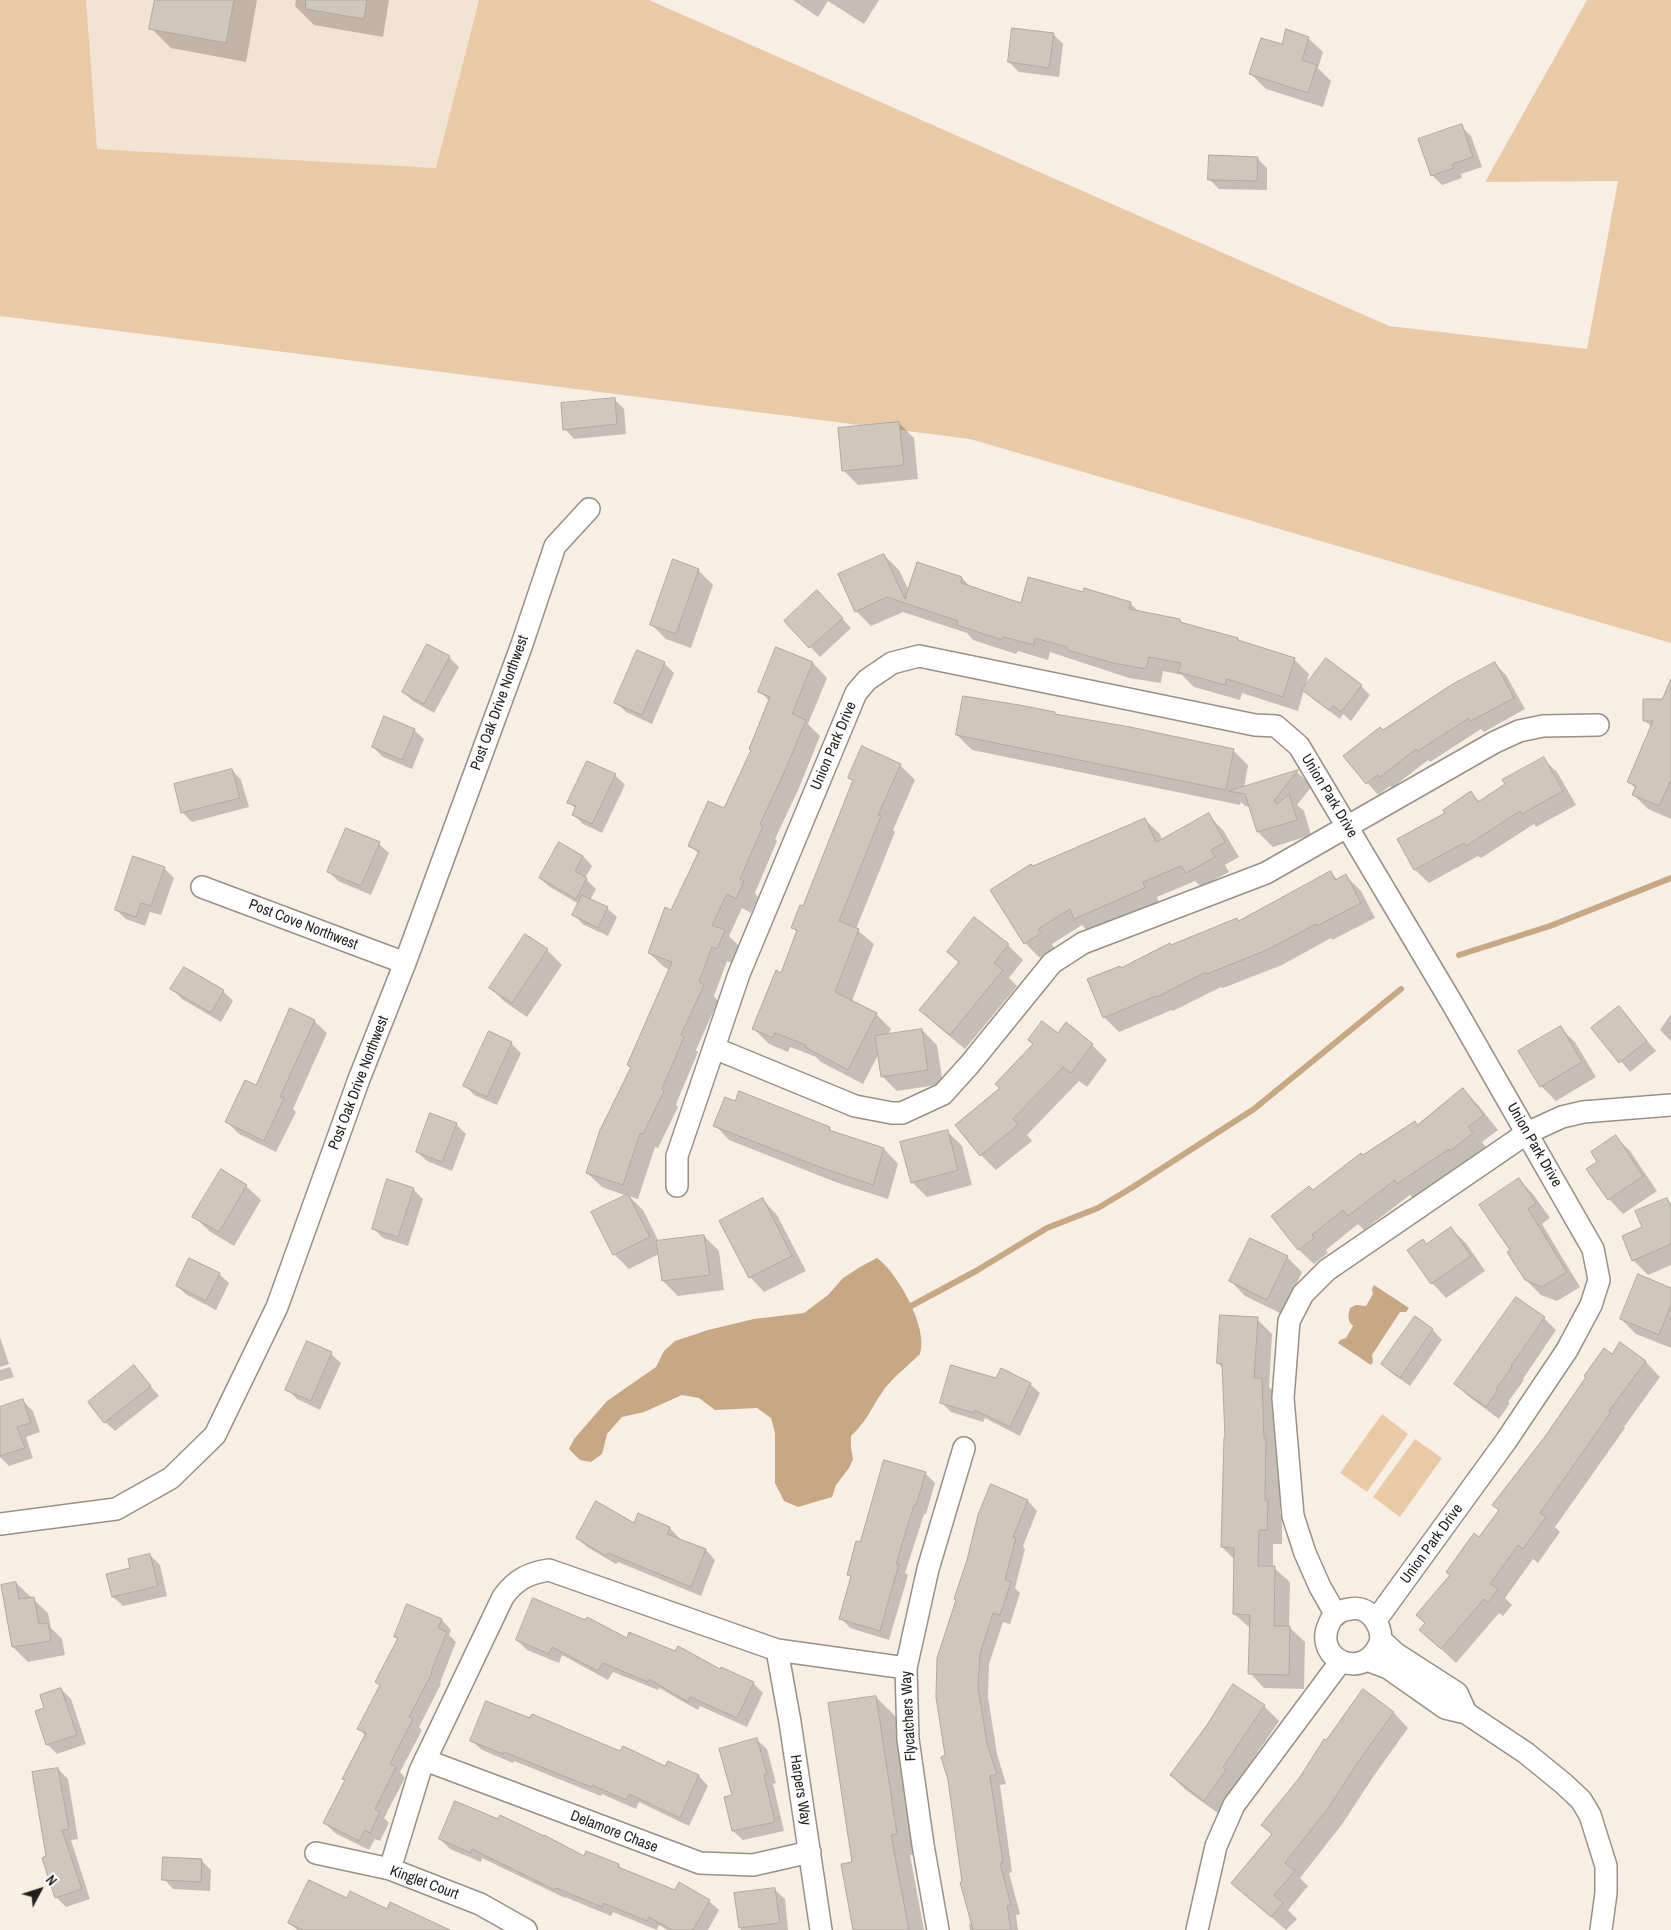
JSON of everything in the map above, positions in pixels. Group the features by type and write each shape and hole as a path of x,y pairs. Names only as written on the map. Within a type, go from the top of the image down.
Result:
{"street":[{"name":"Post Oak Drive Northwest","path":"0,1524 116,1509 171,1478 215,1435 277,1307 359,1079 405,963 521,646 555,546 589,509"},
{"name":"Union Park Drive","path":"676,1186 677,1156 739,974 856,693 868,680 892,663 919,656 1255,725 1276,726 1299,746 1452,1003 1593,1249 1599,1280 1591,1305 1567,1350 1378,1630"},
{"path":"714,1048 854,1106 892,1113 902,1112 944,1094 1052,963 1083,942 1266,873 1495,742 1519,731 1543,726 1598,725"},
{"name":"Post Cove Northwest","path":"202,887 405,963"},
{"path":"1336,1615 1320,1587 1305,1553 1293,1516 1283,1398 1289,1321 1303,1294 1327,1270 1527,1133 1562,1117 1583,1112 1671,1105"},
{"name":"Flycatchers Way","path":"938,1930 923,1845 908,1739 906,1668 928,1569 964,1448"},
{"path":"390,1869 425,1760 503,1597 510,1586 531,1573 549,1570 777,1650 906,1668"},
{"path":"1378,1630 1376,1652 1367,1660 1358,1664 1341,1662 1330,1653 1325,1640 1325,1630 1331,1618 1342,1610 1353,1608 1369,1613 1378,1630 1395,1653 1458,1693 1466,1713"},
{"name":"Harpers Way","path":"777,1650 821,1930"},
{"path":"1367,1660 1388,1668 1444,1708 1466,1713 1526,1753 1581,1800 1590,1815 1606,1866 1606,1893 1601,1930"},
{"path":"1197,1930 1216,1846 1234,1805 1341,1662"},
{"name":"Delamore Chase","path":"425,1760 700,1863 753,1865 810,1852"},
{"name":"Kinglet Court","path":"316,1853 390,1869 480,1904 526,1930"}],"shaded area":[{"path":"0,0 86,0 97,149 436,168 479,0 649,0 1389,326 1587,349 1618,181 1485,182 1587,0 1671,0 1671,643 970,439 0,316"},
{"path":"86,0 479,0 437,168 96,149"},
{"path":"877,1258 894,1276 910,1302 920,1331 922,1343 920,1354 886,1387 865,1419 851,1436 853,1459 849,1468 836,1485 832,1497 798,1507 784,1501 775,1483 775,1433 771,1418 757,1408 715,1410 699,1398 682,1395 644,1412 622,1417 607,1434 602,1454 591,1462 580,1460 569,1449 574,1439 607,1401 656,1367 664,1351 675,1341 708,1330 754,1319 804,1313 828,1295 843,1278"},
{"path":"1374,1285 1409,1308 1406,1312 1400,1312 1372,1355 1373,1362 1371,1365 1338,1343 1346,1338 1353,1326 1348,1318 1350,1308 1356,1305 1366,1306 1373,1294 1372,1289"},
{"path":"1382,1414 1408,1434 1367,1492 1340,1473"},
{"path":"1415,1439 1442,1458 1400,1517 1373,1497"}],"building":[{"path":"155,0 234,0 226,43 149,29"},
{"path":"306,0 367,0 364,19 306,9"},
{"path":"1012,28 1054,33 1049,68 1008,62"},
{"path":"1286,29 1309,37 1302,60 1317,65 1308,93 1249,74 1261,38 1282,44"},
{"path":"1462,124 1473,157 1452,164 1454,168 1431,176 1418,139"},
{"path":"1209,155 1258,157 1257,181 1208,180"},
{"path":"615,398 617,424 563,430 561,403"},
{"path":"899,422 904,465 842,471 838,428"},
{"path":"884,554 905,599 917,562 962,577 961,583 1021,603 1028,577 1083,592 1084,588 1131,602 1129,609 1180,619 1180,622 1238,638 1238,640 1295,658 1283,697 1227,679 1225,685 1178,672 1181,663 1149,657 1146,669 1113,663 1067,650 1067,647 1035,638 1034,645 1003,637 1002,640 957,625 958,621 887,597 855,612 838,574"},
{"path":"673,559 699,569 676,634 650,625"},
{"path":"817,590 843,618 809,648 784,621"},
{"path":"427,644 450,656 424,704 402,692"},
{"path":"776,647 813,662 792,714 806,720 760,824 763,826 740,879 744,881 736,899 727,894 712,925 725,930 717,949 712,947 699,982 704,985 681,1035 684,1037 662,1089 664,1091 643,1134 640,1133 623,1185 586,1173 600,1130 631,1067 627,1065 672,962 648,953 665,907 671,910 699,851 688,846 708,801 724,808 751,750 749,749 770,697 758,692"},
{"path":"637,650 665,662 642,715 614,703"},
{"path":"1326,658 1362,685 1341,712 1333,706 1329,710 1302,690"},
{"path":"1495,662 1514,698 1471,721 1469,718 1418,751 1416,749 1380,777 1378,775 1366,784 1343,756 1380,727 1383,730 1451,685"},
{"path":"1671,679 1671,780 1659,806 1632,795 1636,786 1627,782 1653,721 1643,721 1643,699 1662,699"},
{"path":"963,696 1055,712 1055,714 1130,727 1234,749 1226,790 956,735"},
{"path":"384,716 415,729 402,760 372,747"},
{"path":"862,746 901,764 878,815 881,816 839,921 859,929 835,992 877,1013 848,1070 805,1047 806,1045 775,1033 773,1038 752,1029 776,970 781,973 797,930 791,928 800,905 803,906 853,780 848,778"},
{"path":"1544,757 1563,791 1522,814 1520,811 1466,846 1464,843 1414,870 1397,839 1445,813 1443,810 1471,791 1478,802 1505,784 1502,780"},
{"path":"587,761 616,774 592,824 572,815 576,806 567,803"},
{"path":"232,769 240,798 181,813 174,784"},
{"path":"1298,770 1274,801 1277,804 1289,794 1297,820 1257,832 1245,794 1229,791"},
{"path":"1209,813 1225,842 1211,850 1215,857 1186,873 1181,866 1143,882 1145,888 1074,919 1070,909 1038,929 1041,933 1024,944 990,890 1031,864 1033,866 1145,818 1156,842"},
{"path":"346,828 380,842 361,886 327,872"},
{"path":"559,842 583,856 575,871 587,878 576,899 539,878"},
{"path":"133,856 165,867 151,906 141,903 136,917 115,910"},
{"path":"1331,871 1335,880 1346,874 1361,903 1267,950 1207,974 1206,972 1157,997 1103,1018 1087,979 1120,966 1121,968 1170,943 1171,945 1237,918 1238,921"},
{"path":"582,895 608,907 598,928 572,915"},
{"path":"974,917 1009,944 994,963 1003,970 950,1035 919,1010 959,962 947,952"},
{"path":"525,934 548,949 512,1003 489,988"},
{"path":"184,967 224,990 211,1013 170,989"},
{"path":"1619,1006 1647,1041 1619,1063 1591,1028"},
{"path":"290,1008 315,1020 280,1097 284,1098 264,1141 225,1122 245,1080 256,1085"},
{"path":"1042,1021 1058,1033 1066,1022 1093,1044 1071,1073 1063,1067 1013,1119 1018,1125 980,1156 955,1125 1000,1088 995,1084 1033,1044 1028,1040"},
{"path":"1561,1026 1582,1062 1540,1087 1518,1051"},
{"path":"922,1029 928,1070 881,1077 875,1036"},
{"path":"489,1031 512,1042 487,1097 463,1086"},
{"path":"1463,1088 1484,1115 1468,1127 1473,1133 1450,1151 1449,1149 1397,1184 1395,1180 1348,1216 1343,1210 1312,1235 1314,1238 1298,1250 1271,1216 1309,1186 1313,1190 1361,1153 1363,1155 1415,1121 1417,1125"},
{"path":"739,1091 830,1127 829,1130 884,1148 873,1185 822,1168 713,1126 725,1097 735,1101"},
{"path":"430,1113 457,1123 442,1162 416,1152"},
{"path":"948,1130 958,1170 911,1183 900,1142"},
{"path":"1616,1135 1643,1176 1608,1200 1586,1169 1597,1162 1591,1152"},
{"path":"221,1169 247,1185 219,1232 192,1217"},
{"path":"1519,1178 1536,1203 1528,1209 1567,1272 1542,1287 1525,1280 1507,1252 1510,1250 1479,1205"},
{"path":"387,1179 414,1188 398,1237 372,1229"},
{"path":"628,1194 650,1237 613,1255 591,1212"},
{"path":"763,1198 792,1256 749,1278 719,1221"},
{"path":"1667,1198 1671,1208 1671,1244 1632,1261 1622,1236 1642,1227 1635,1211"},
{"path":"1451,1227 1471,1256 1431,1284 1407,1250 1423,1239 1426,1244"},
{"path":"704,1235 710,1275 662,1281 656,1241"},
{"path":"1250,1238 1288,1256 1267,1300 1229,1281"},
{"path":"189,1258 220,1273 206,1301 176,1286"},
{"path":"1638,1274 1671,1288 1671,1305 1659,1335 1620,1319"},
{"path":"1516,1297 1545,1317 1511,1366 1486,1407 1454,1384"},
{"path":"1220,1315 1258,1317 1254,1378 1262,1378 1264,1438 1266,1438 1265,1500 1268,1500 1267,1530 1259,1530 1258,1566 1275,1566 1274,1626 1290,1626 1289,1675 1248,1674 1250,1615 1233,1614 1234,1548 1221,1547 1225,1437 1222,1364 1217,1363"},
{"path":"1415,1316 1433,1329 1400,1378 1381,1364"},
{"path":"307,1341 332,1352 311,1401 285,1390"},
{"path":"1620,1342 1646,1361 1609,1411 1611,1412 1540,1513 1546,1517 1523,1549 1518,1545 1490,1584 1498,1589 1488,1602 1484,1599 1441,1649 1419,1630 1425,1623 1416,1615 1450,1575 1446,1572 1474,1533 1479,1537 1499,1510 1492,1505 1544,1438 1604,1348 1612,1354"},
{"path":"134,1365 151,1386 104,1423 88,1402"},
{"path":"951,1365 996,1378 1001,1368 1031,1383 1010,1427 975,1410 974,1413 940,1403"},
{"path":"23,1399 31,1423 17,1427 25,1448 0,1456 0,1407"},
{"path":"884,1460 926,1472 896,1564 899,1564 880,1631 839,1619 851,1576 847,1575 856,1541 860,1542"},
{"path":"991,1484 1028,1500 1013,1537 1016,1538 1005,1580 1011,1582 1000,1615 993,1613 980,1654 978,1687 987,1743 997,1774 990,1776 1003,1863 1000,1863 1011,1905 1007,1906 1011,1930 973,1930 960,1882 962,1882 948,1780 941,1757 945,1755 936,1697 937,1658 956,1600 954,1599 967,1560 978,1515"},
{"path":"596,1501 634,1523 638,1513 670,1527 667,1534 706,1549 691,1587 608,1553 606,1556 576,1538"},
{"path":"150,1554 158,1586 112,1597 106,1574 130,1568 128,1559"},
{"path":"16,1582 19,1599 34,1597 39,1624 48,1623 51,1641 12,1647 1,1585"},
{"path":"533,1598 585,1620 587,1617 627,1638 629,1632 675,1651 678,1646 720,1669 721,1667 754,1682 737,1718 690,1697 688,1702 649,1679 648,1682 603,1663 598,1671 552,1647 549,1654 516,1640"},
{"path":"407,1604 442,1619 438,1628 447,1632 432,1673 409,1717 413,1719 390,1764 396,1767 375,1809 380,1812 370,1833 365,1830 359,1841 323,1823 345,1780 342,1779 366,1733 357,1729 380,1685 375,1682 398,1638 394,1637"},
{"path":"1233,1684 1265,1705 1223,1767 1226,1770 1204,1801 1170,1775 1207,1725"},
{"path":"61,1688 77,1735 46,1745 35,1711 44,1708 40,1695"},
{"path":"1363,1689 1394,1712 1329,1807 1285,1863 1295,1871 1274,1895 1283,1903 1271,1917 1231,1883 1272,1834 1261,1825 1300,1777 1324,1739 1326,1740"},
{"path":"876,1696 897,1834 891,1835 909,1930 853,1930 841,1864 852,1862 828,1703"},
{"path":"486,1701 530,1718 532,1714 620,1751 623,1746 665,1766 668,1761 699,1775 680,1818 629,1794 626,1800 592,1785 591,1787 504,1752 503,1754 470,1741"},
{"path":"757,1738 767,1774 764,1775 775,1822 732,1831 724,1797 732,1795 719,1749"},
{"path":"58,1768 69,1829 62,1830 82,1889 55,1898 42,1858 46,1856 32,1772"},
{"path":"455,1801 498,1819 500,1815 584,1856 586,1851 619,1864 618,1867 675,1890 679,1882 710,1900 693,1930 672,1930 649,1917 647,1921 603,1903 602,1907 556,1888 555,1890 472,1849 471,1853 439,1839"},
{"path":"163,1857 202,1859 201,1882 162,1880"},
{"path":"309,1880 347,1898 350,1891 387,1909 390,1902 450,1930 303,1930 288,1923"},
{"path":"775,1888 780,1923 739,1928 734,1893"}],"waterway":[{"path":"1459,955 1550,926 1671,878"},
{"path":"911,1306 976,1271 1047,1228 1098,1208 1254,1109 1401,989"}]}
